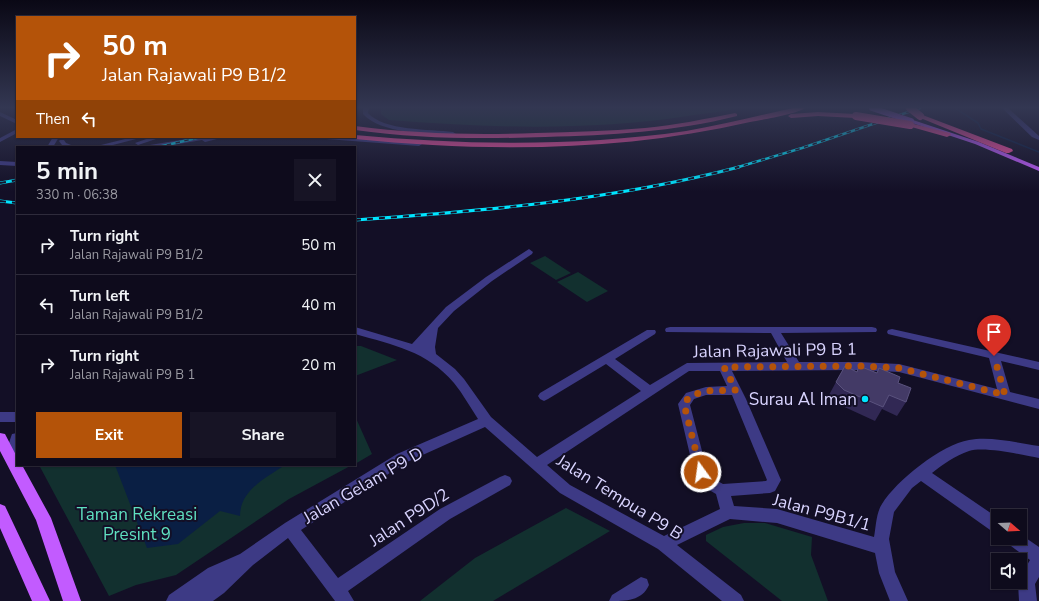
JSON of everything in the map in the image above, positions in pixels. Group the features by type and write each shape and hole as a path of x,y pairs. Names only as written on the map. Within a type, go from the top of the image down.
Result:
{"highway":[{"path":"356,136 393,141 465,145 523,145 604,142 668,136"},
{"path":"356,136 436,142 523,145"},
{"path":"957,136 997,151"},
{"path":"963,136 1009,151"}],"main road":[{"path":"997,151 1039,169"},
{"path":"1009,151 1039,164"},
{"path":"0,438 43,518 72,601"},
{"path":"0,511 41,601"}],"street":[{"path":"1036,137 1032,138 1039,143"},
{"path":"101,146 136,138"},
{"path":"120,146 148,138"},
{"path":"126,146 155,138"},
{"path":"136,146 164,138"},
{"path":"156,146 204,138"},
{"path":"175,146 217,138"},
{"path":"337,138 391,143 465,145"},
{"path":"0,163 16,164"},
{"path":"0,170 16,169"},
{"path":"414,348 434,324 450,309 484,282 529,252"},
{"path":"431,356 429,347 434,324"},
{"name":"Jalan Tempua P9 B","path":"356,330 414,348 431,356 460,382 486,421 536,465 565,488 664,544 735,601"},
{"path":"670,330 872,330"},
{"path":"774,330 795,366"},
{"path":"544,396 652,332"},
{"path":"892,332 1039,366"},
{"path":"994,356 1005,395"},
{"path":"607,359 650,392"},
{"name":"Jalan Rajawali P9 B 1","path":"536,465 687,367 859,366 899,368 1039,404"},
{"path":"724,367 736,390 774,480 770,487 722,490 708,483 701,472 684,404 690,396 706,391 736,390"},
{"path":"0,417 16,417"},
{"name":"Jalan Gelam P9 D","path":"198,601 218,587 247,559 290,528 402,458 486,421"},
{"path":"11,457 16,441"},
{"path":"900,601 887,573 881,539 887,509 908,484 942,457 969,445 995,445 1039,452"},
{"path":"921,473 991,522"},
{"name":"Jalan P9D/2","path":"341,595 445,514 505,481"},
{"path":"664,544 729,512 722,490"},
{"name":"Jalan P9B1/1","path":"729,512 777,516 882,547"},
{"path":"290,528 341,595"},
{"path":"1023,545 1039,556"},
{"name":"Jalan Gelam P9 D","path":"175,601 214,574 247,559"},
{"path":"1028,601 1026,583 1039,561"},
{"path":"618,601 641,585"}],"green space":[{"path":"545,256 571,273 556,280 530,263"},
{"path":"578,272 608,291 587,302 557,282"},
{"path":"356,346 361,346 397,360 356,376"},
{"path":"356,418 372,454 356,463"},
{"name":"Taman Rekreasi Presint 9","path":"40,466 350,466 289,499 176,575 136,585 109,596"},
{"path":"566,508 610,531 493,601 420,601 475,558"},
{"path":"744,523 765,523 812,537 811,555 828,601 782,601 706,541 706,535 723,527"}],"water":[{"path":"115,466 283,466 262,480 249,492 241,507 240,516 220,511 178,544 147,548"}],"building":[{"path":"845,366 857,372 859,366 877,373 879,368 900,377 898,383 911,388 906,402 889,395 883,407 844,390 836,382"}],"waterway":[{"path":"999,136 1039,152"}],"railway":[{"path":"736,168 837,136"},
{"path":"162,146 197,138"},
{"path":"356,220 452,213 596,196 644,188 736,168"},
{"path":"0,183 16,180"},
{"path":"0,201 16,203"}],"place":[{"name":"Surau Al Iman","path":"865,399"}],"route":[{"path":"701,472 684,404 690,396 706,391 736,390 724,367 859,366 899,368 1005,395 994,356"}]}
